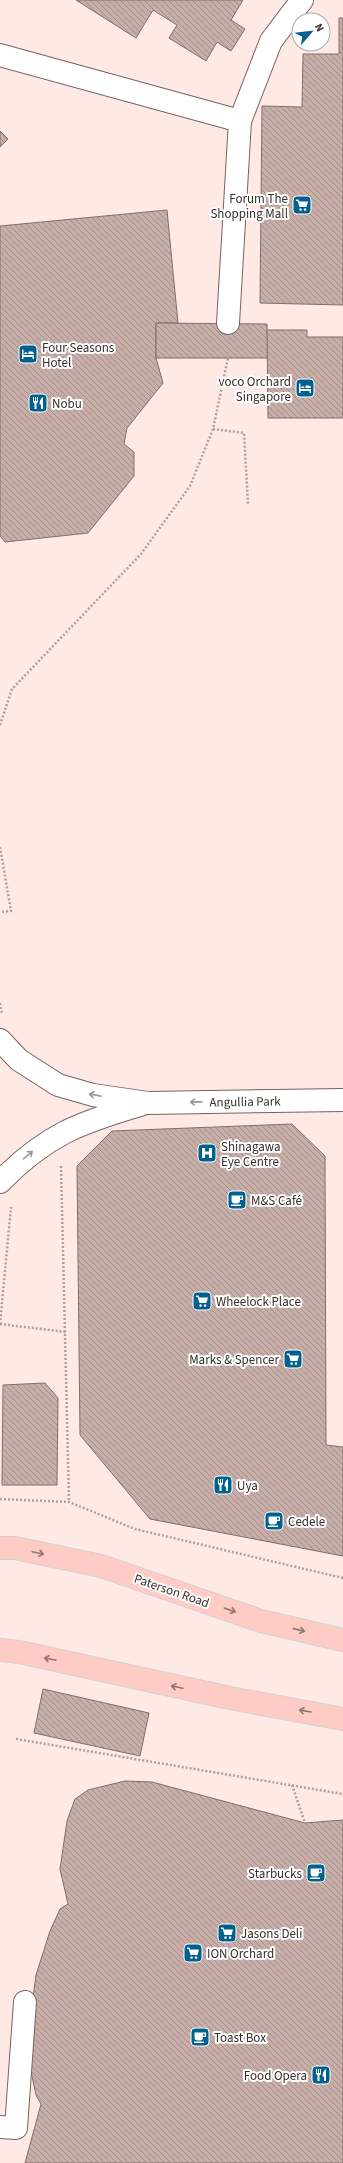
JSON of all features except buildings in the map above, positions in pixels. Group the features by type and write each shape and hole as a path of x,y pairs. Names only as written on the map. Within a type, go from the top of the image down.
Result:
{"main road":[{"name":"Paterson Road","path":"0,1548 15,1548 101,1566 261,1621 343,1640"},
{"path":"0,1650 19,1652 230,1698 343,1719"}],"street":[{"path":"228,324 240,121 271,41 302,0"},
{"path":"0,55 240,121"},
{"name":"Angullia Park","path":"0,1040 19,1060 58,1085 92,1095 148,1103 343,1100"},
{"name":"Angullia Park","path":"7,1175 29,1154 60,1133 92,1119 148,1103"},
{"path":"0,2127 16,2128 25,2002"}],"path":[{"path":"0,725 12,689 141,554 190,486 213,429 228,358"},
{"path":"213,429 244,433 248,504"},
{"path":"0,847 11,910 0,912"},
{"path":"60,1133 69,1502"},
{"path":"7,1175 0,1324 66,1332"},
{"path":"0,1499 69,1502 135,1529 343,1578"},
{"path":"16,1739 343,1794"},
{"path":"292,1785 305,1823"}],"place":[{"name":"Forum The Shopping Mall","path":"302,205"},
{"name":"Four Seasons Hotel","path":"28,354"},
{"name":"voco Orchard Singapore","path":"305,388"},
{"name":"Nobu","path":"38,403"},
{"name":"Shinagawa Eye Centre","path":"207,1153"},
{"name":"M&S Café","path":"237,1200"},
{"name":"Wheelock Place","path":"202,1301"},
{"name":"Marks & Spencer","path":"293,1359"},
{"name":"Uya","path":"223,1485"},
{"name":"Cedele","path":"274,1521"},
{"name":"Starbucks","path":"316,1873"},
{"name":"Jasons Deli","path":"227,1933"},
{"name":"ION Orchard","path":"193,1953"},
{"name":"Toast Box","path":"200,2037"},
{"name":"Food Opera","path":"321,2075"}]}
